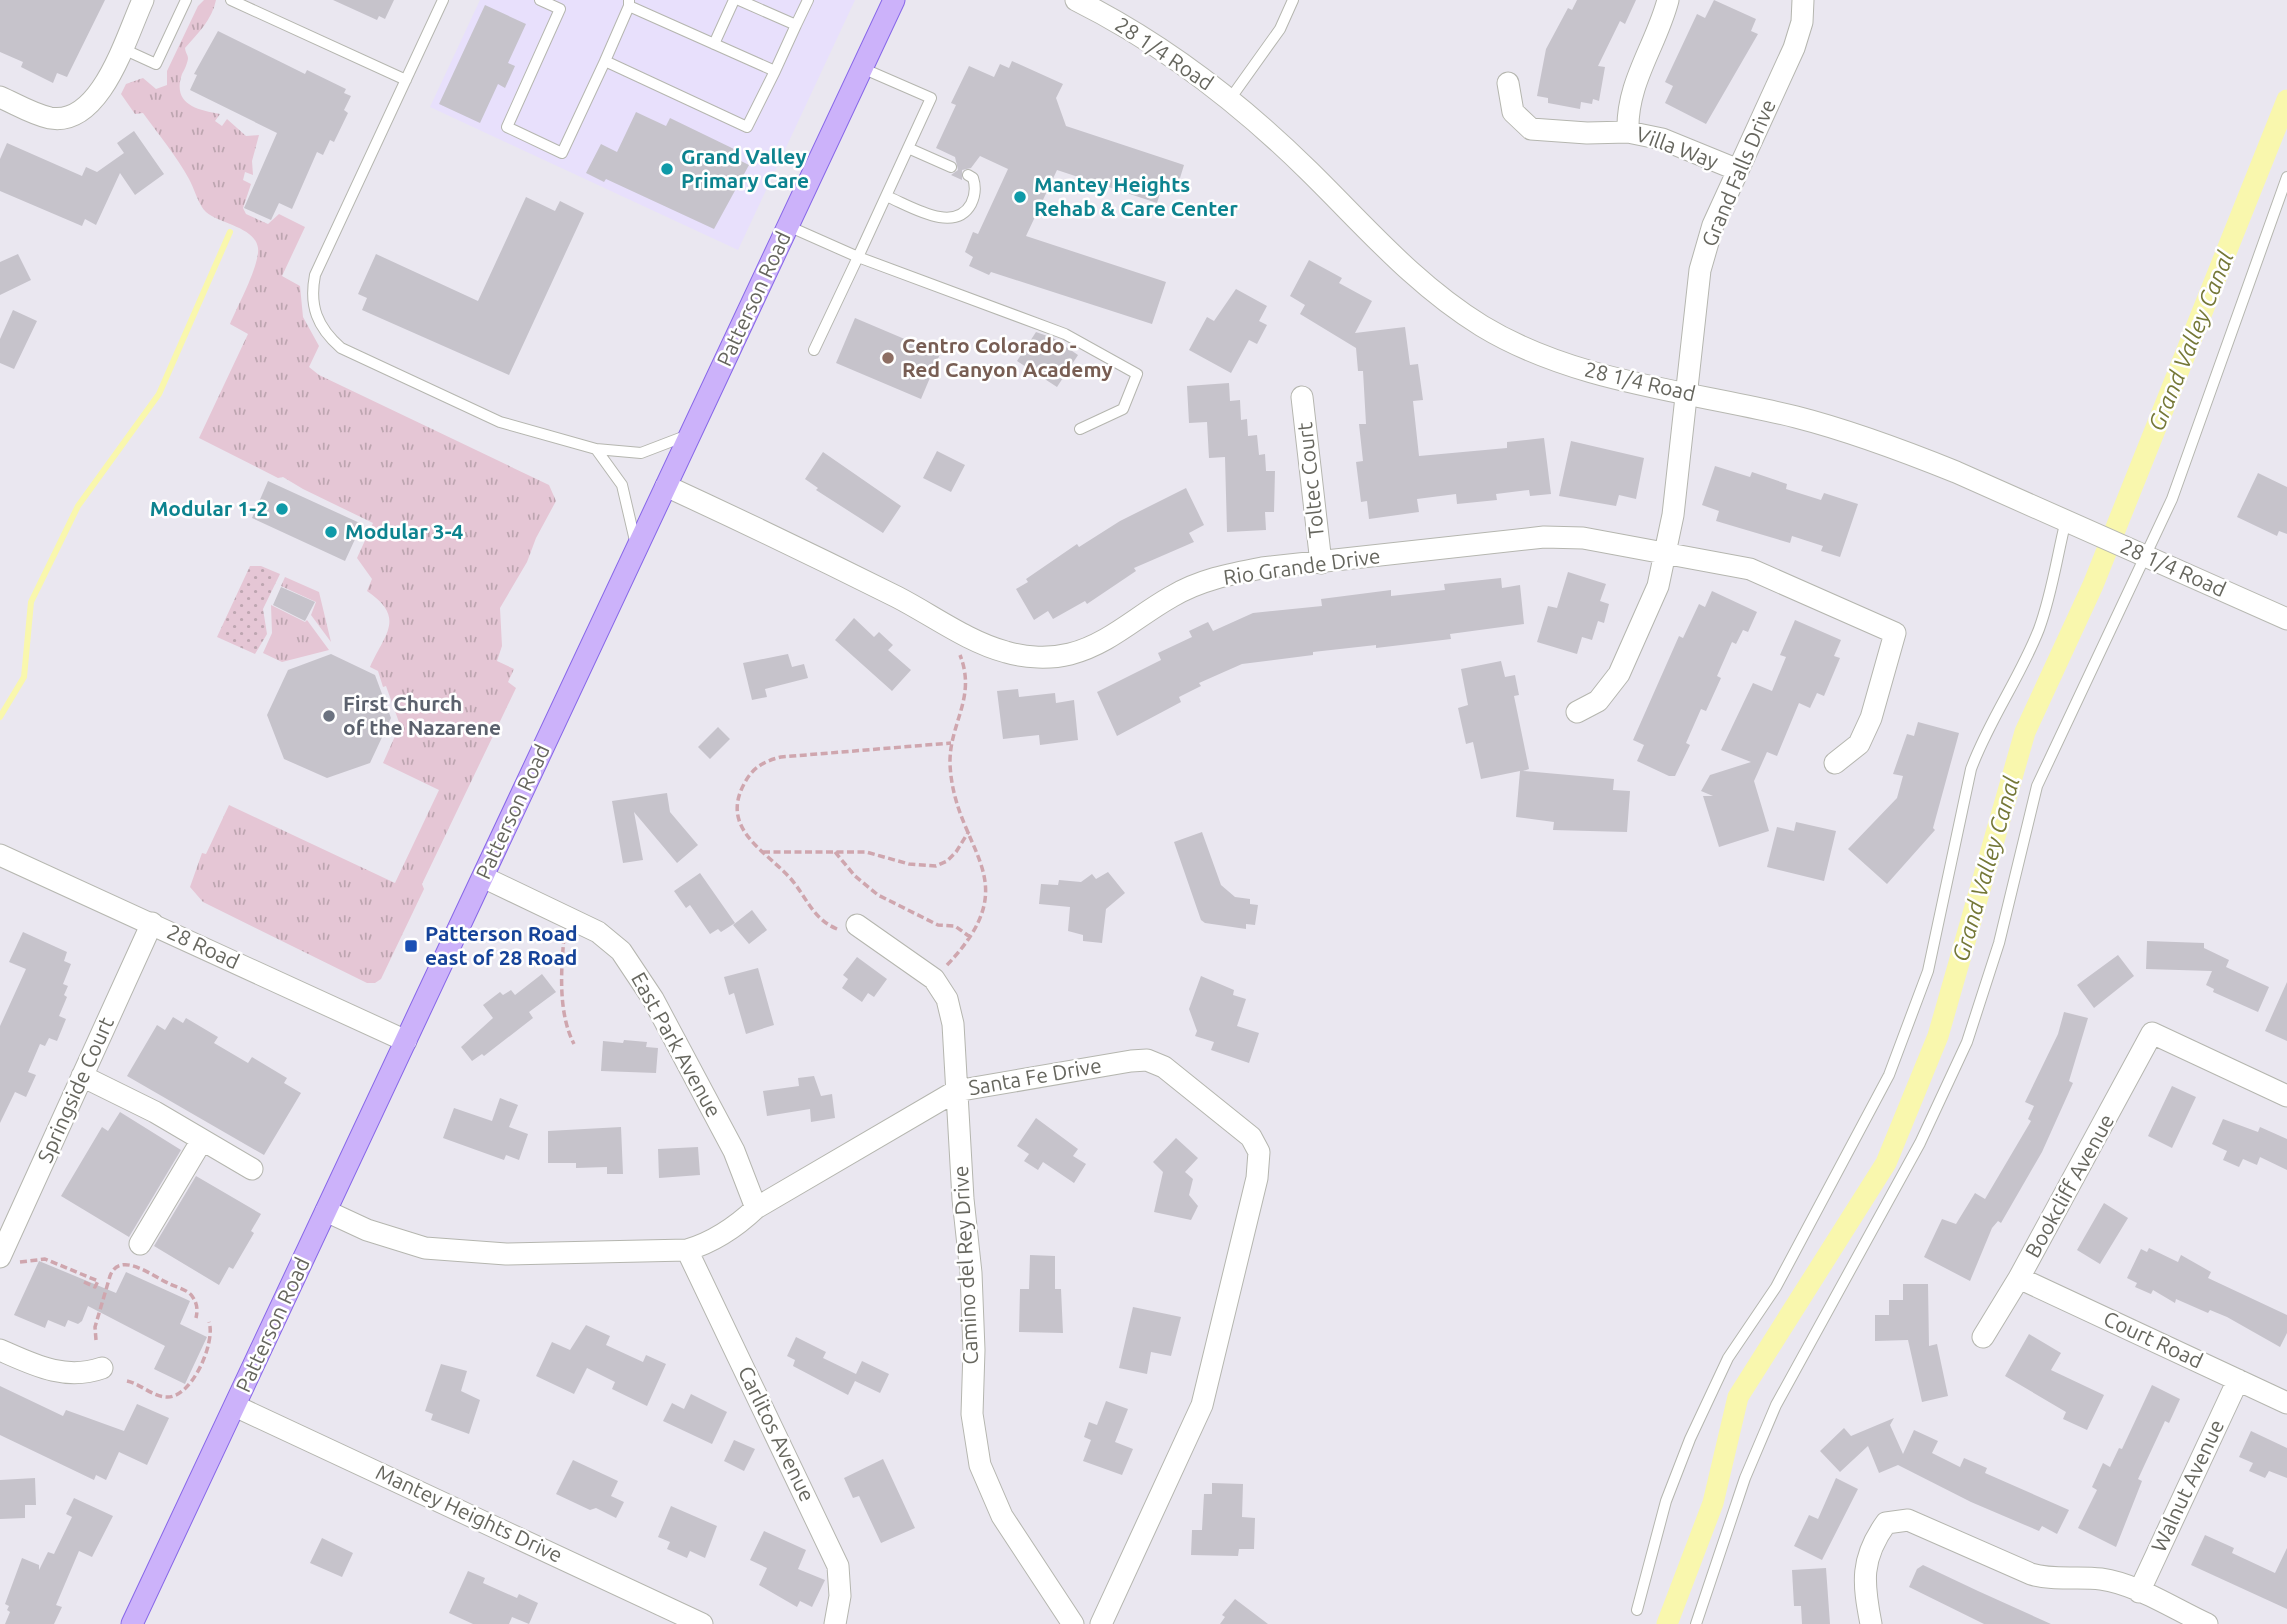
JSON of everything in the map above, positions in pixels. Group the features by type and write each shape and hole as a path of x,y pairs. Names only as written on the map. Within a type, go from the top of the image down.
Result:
{"main road":[{"name":"Patterson Road","path":"132,1624 894,0"}],"street":[{"path":"0,97 49,117 75,115 96,98 143,0"},
{"name":"28 1/4 Road","path":"1076,0 1152,42 1230,99 1310,172 1407,271 1476,322 1510,341 1563,363 1625,381 1797,418 1860,436 1956,471 2287,618"},
{"name":"Villa Way","path":"1668,0 1658,32 1635,79 1628,132 1662,139 1738,170"},
{"name":"Grand Falls Drive","path":"1577,712 1598,701 1619,674 1658,586 1673,515 1700,270 1713,225 1794,48 1802,22 1803,0"},
{"path":"1508,83 1513,111 1531,129 1587,133 1628,132"},
{"name":"Toltec Court","path":"1302,397 1321,563"},
{"name":"Rio Grande Drive","path":"666,486 893,595 964,634 1006,652 1037,657 1068,655 1098,644 1172,596 1194,585 1223,575 1262,568 1565,536 1750,569 1895,633 1871,718 1859,744 1835,762"},
{"name":"28 Road","path":"0,855 406,1041"},
{"name":"East Park Avenue","path":"483,877 598,932 614,945 638,973 734,1151 756,1208"},
{"name":"Springside Court","path":"7,1260 82,1076 152,923"},
{"name":"Camino del Rey Drive","path":"857,925 934,979 947,999 953,1024 971,1286 974,1350 972,1414 980,1465 1002,1517 1073,1624"},
{"name":"Bookcliff Avenue","path":"1983,1337 2019,1278 2152,1033 2287,1096"},
{"name":"Santa Fe Drive","path":"326,1211 377,1234 425,1248 506,1254 687,1251 703,1246 739,1225 756,1208 956,1091 1147,1060 1164,1068 1251,1137 1259,1152 1257,1178 1202,1405 1101,1624"},
{"path":"82,1076 155,1112 251,1168"},
{"path":"141,1244 202,1140"},
{"name":"Carlitos Avenue","path":"687,1251 838,1566 841,1596 835,1624"},
{"name":"Court Road","path":"2019,1278 2287,1403"},
{"path":"0,1350 62,1373 83,1374 102,1368"},
{"name":"Walnut Avenue","path":"2139,1592 2238,1380"},
{"name":"Mantey Heights Drive","path":"235,1406 702,1624"},
{"path":"1871,1624 1864,1578 1871,1547 1886,1523 1908,1520 2031,1574 2045,1578 2103,1579 2139,1592 2207,1624"}],"lane":[{"path":"121,48 156,64 186,0"},
{"path":"231,0 406,80"},
{"path":"443,0 315,275 311,295 316,317 327,336 341,348 500,422 596,449 641,453 690,434"},
{"path":"540,0 562,4 507,127 562,153 629,3 775,71"},
{"path":"714,44 737,0 796,25"},
{"path":"605,61 747,127 808,0"},
{"path":"1230,99 1280,29 1293,0"},
{"path":"814,350 931,98 863,68"},
{"path":"908,148 951,167"},
{"path":"887,196 943,219 959,217 969,208 975,196 973,178 968,174"},
{"path":"1696,1624 1745,1478 1776,1405 1920,1143 1967,1042 1999,943 2037,786 2141,553 2172,499 2287,177"},
{"path":"788,226 858,257 1065,334 1137,374 1123,409 1080,429"},
{"path":"596,449 622,485 637,547"},
{"path":"1637,1610 1666,1501 1690,1439 1728,1358 1776,1287 1889,1075 1928,971 1971,769 1982,740 2026,660 2039,628 2066,520"}],"path":[{"path":"934,979 970,937 985,903 987,883 954,783 951,743 966,696 967,678 958,649 964,634"},
{"path":"857,925 837,929 819,920 797,887 743,834 737,809 739,793 747,778 768,760 834,751 951,743"},
{"path":"763,852 866,852 909,864 936,866 947,861 956,852 969,830"},
{"path":"835,852 855,876 878,895 938,925 955,926 970,937"},
{"path":"568,918 564,940 563,1007 566,1030 574,1044"},
{"path":"7,1260 45,1259 98,1281 95,1287 84,1282"},
{"path":"96,1340 95,1327 112,1269 120,1265 141,1267 190,1293 198,1307 196,1318"},
{"path":"127,1381 163,1397 181,1394 190,1384 209,1344 212,1336 209,1322"}],"shaded area":[{"path":"480,0 855,0 738,250 430,107"}],"green space":[{"path":"204,0 216,0 208,20 185,48 188,60 182,74 180,92 194,107 220,114 215,121 222,126 227,119 246,136 259,135 252,161 253,175 245,172 243,180 251,184 243,208 246,214 268,224 279,214 305,227 282,276 300,286 303,317 319,346 309,367 319,375 549,485 556,501 536,538 527,562 500,608 502,646 497,661 514,669 508,682 516,688 422,884 424,889 381,979 375,983 367,983 203,902 190,887 202,853 206,854 229,805 395,883 439,790 383,763 400,725 386,686 383,687 378,671 370,667 389,627 386,610 367,591 372,579 357,558 373,523 199,438 248,334 230,324 252,275 258,248 251,235 203,209 189,179 168,146 143,113 135,114 121,94 126,84 143,78 156,89 167,85 167,71 198,6"},
{"path":"250,566 261,566 280,574 263,609 267,634 255,654 217,637"},
{"path":"285,577 319,592 331,642 311,615 316,602 281,586"},
{"path":"271,605 305,622 307,620 329,650 282,662 263,653 272,633"}],"building":[{"path":"0,0 105,0 67,77 57,73 53,83 21,67 23,62 0,52"},
{"path":"333,0 394,0 385,19 379,16 377,20"},
{"path":"1577,0 1636,0 1625,24 1620,21 1598,66 1605,67 1599,101 1593,99 1592,104 1581,102 1580,109 1548,103 1548,98 1537,96 1546,49 1568,8 1572,10"},
{"path":"1714,0 1756,19 1751,31 1758,34 1706,124 1665,103 1673,86 1665,82 1697,14 1705,18"},
{"path":"485,5 526,24 508,63 515,66 505,88 498,84 480,123 439,104"},
{"path":"218,31 305,74 307,70 346,89 344,93 351,96 344,110 348,113 334,142 330,140 323,155 317,152 292,209 279,203 271,220 244,208 277,133 190,90 197,75 194,74"},
{"name":"Mantey Heights Rehab & Care Center","path":"1012,61 1063,84 1056,98 1066,126 1184,165 1176,191 1162,187 1157,203 1057,170 1026,236 1166,282 1152,324 991,272 989,275 969,266 973,257 965,252 973,232 978,234 1008,169 980,156 971,168 962,170 962,180 951,175 958,170 955,157 936,148 956,105 951,103 969,66 994,77 1000,64 1009,68"},
{"name":"Grand Valley Primary Care","path":"636,112 666,126 670,118 734,149 731,156 749,165 714,229 606,179 604,182 586,173 601,144 617,152"},
{"path":"134,131 164,174 135,195 120,173 96,225 85,219 82,226 0,191 0,159 7,143 82,176 86,167 97,172 124,153 117,143"},
{"path":"526,197 555,211 560,201 584,213 509,375 362,310 367,298 358,294 376,254 478,301"},
{"path":"18,254 31,280 0,295 0,262"},
{"path":"1309,260 1342,278 1339,283 1372,301 1355,333 1405,327 1410,365 1418,364 1423,400 1413,401 1419,456 1507,448 1507,442 1544,438 1551,494 1530,496 1529,490 1496,494 1497,500 1457,504 1456,494 1417,499 1419,512 1369,519 1367,501 1361,502 1356,462 1363,461 1359,424 1366,424 1363,371 1358,371 1356,348 1300,314 1305,305 1290,296"},
{"path":"1236,289 1267,306 1259,321 1267,325 1257,344 1249,340 1231,373 1189,350 1207,317 1214,321"},
{"path":"13,310 37,321 14,369 0,363 0,339"},
{"name":"Centro Colorado - Red Canyon Academy","path":"855,318 940,354 921,399 836,363"},
{"path":"1036,332 1053,338 1078,355 1057,387 1017,361"},
{"path":"1229,383 1230,401 1240,400 1241,420 1247,419 1248,436 1257,435 1259,455 1265,454 1266,471 1275,471 1274,512 1265,512 1266,530 1227,532 1225,457 1209,458 1207,422 1189,423 1187,386"},
{"path":"1571,441 1644,458 1636,499 1619,495 1616,506 1559,496"},
{"path":"937,451 965,465 951,492 923,478"},
{"path":"823,452 901,506 883,533 816,490 818,488 805,479"},
{"path":"1715,466 1750,477 1752,472 1787,484 1786,489 1821,500 1824,493 1858,504 1840,557 1821,551 1823,546 1792,536 1790,543 1716,521 1719,511 1702,505"},
{"path":"2258,473 2287,487 2287,534 2279,531 2277,536 2237,517"},
{"path":"268,481 362,524 345,561 252,518"},
{"path":"1186,488 1204,525 1189,533 1194,542 1134,568 1136,571 1087,604 1085,601 1053,619 1048,611 1034,620 1016,589 1028,582 1026,579 1077,544 1079,547 1120,521"},
{"path":"1568,572 1606,584 1600,601 1609,604 1604,623 1598,621 1592,640 1582,637 1577,654 1537,642 1548,606 1557,608"},
{"path":"1501,578 1502,588 1520,585 1524,624 1450,634 1451,639 1313,652 1313,655 1242,664 1199,683 1201,686 1179,697 1181,702 1117,736 1097,692 1161,660 1158,653 1192,637 1189,631 1208,622 1213,631 1253,613 1322,606 1321,599 1391,590 1391,596 1445,590 1444,584"},
{"path":"281,587 315,602 305,621 273,605"},
{"path":"1712,591 1757,612 1748,632 1743,630 1736,644 1732,642 1717,676 1721,678 1706,711 1701,709 1686,743 1690,745 1675,776 1669,776 1637,761 1644,745 1633,740 1679,636 1683,638 1699,604 1705,607"},
{"path":"854,618 874,637 879,632 893,645 888,650 911,670 892,691 835,640"},
{"path":"1795,620 1841,640 1834,656 1840,658 1824,696 1817,693 1810,708 1799,703 1777,756 1767,752 1754,781 1769,831 1719,847 1703,796 1713,796 1701,791 1710,775 1751,762 1721,750 1753,683 1772,691 1786,657 1780,655"},
{"name":"First Church of the Nazarene","path":"331,654 375,675 391,718 370,763 327,778 284,759 267,715 288,670"},
{"path":"788,654 792,667 804,664 808,678 765,689 767,697 752,700 743,663"},
{"path":"1501,661 1505,677 1515,675 1519,695 1514,696 1529,769 1523,771 1614,779 1613,790 1630,791 1627,832 1553,830 1554,822 1516,817 1520,771 1481,779 1473,742 1466,744 1458,708 1468,705 1461,669"},
{"path":"1018,689 1019,697 1055,693 1056,703 1074,700 1078,740 1040,745 1039,735 1003,739 997,691"},
{"path":"1918,722 1959,733 1933,828 1935,830 1887,884 1848,849 1897,798 1903,776 1893,774 1907,734 1914,736"},
{"path":"718,727 730,739 710,759 698,747"},
{"path":"667,793 670,812 698,845 677,863 634,812 643,860 623,863 612,801"},
{"path":"1796,822 1836,831 1824,881 1767,867 1777,827 1794,831"},
{"path":"1202,832 1221,885 1235,897 1250,899 1250,904 1258,905 1255,925 1246,924 1246,929 1205,923 1201,920 1174,842"},
{"path":"1108,872 1125,893 1106,909 1102,943 1083,941 1083,935 1068,931 1070,907 1039,904 1041,884 1058,885 1059,880 1081,882 1092,874 1096,879"},
{"path":"700,873 735,923 721,932 718,929 710,934 690,905 686,908 674,891"},
{"path":"752,910 767,930 749,944 733,925"},
{"path":"23,932 67,952 64,961 71,964 63,984 68,986 64,995 67,997 59,1016 66,1019 57,1041 49,1038 45,1046 40,1044 28,1072 36,1075 26,1097 15,1092 0,1123 0,1026 26,969 9,962"},
{"path":"2147,941 2204,943 2204,948 2229,960 2226,967 2269,987 2258,1012 2213,992 2214,989 2206,985 2212,971 2146,969"},
{"path":"2118,955 2134,976 2094,1008 2077,985"},
{"path":"857,957 887,979 874,997 868,993 862,1002 842,988 848,979 843,975"},
{"path":"758,968 774,1025 746,1034 734,993 729,995 724,977"},
{"path":"542,974 556,992 529,1012 533,1018 484,1056 482,1054 472,1061 461,1047 493,1018 483,1005 500,992 503,995 511,990 515,995"},
{"path":"1201,976 1234,990 1233,995 1246,999 1237,1026 1259,1033 1249,1063 1211,1050 1214,1042 1195,1036 1197,1031 1189,1009"},
{"path":"2287,982 2287,1041 2265,1031"},
{"path":"2064,1012 2088,1018 2069,1081 2073,1083 2042,1152 2001,1223 1998,1221 1992,1228 1970,1281 1924,1257 1942,1219 1956,1224 1975,1193 1985,1199 2031,1121 2028,1119 2034,1106 2025,1102 2058,1034"},
{"path":"173,1017 183,1023 186,1018 218,1037 214,1043 248,1063 252,1057 287,1078 284,1083 301,1093 264,1155 127,1076 157,1025 165,1030"},
{"path":"624,1040 647,1042 646,1047 658,1048 656,1073 601,1071 603,1041 623,1043"},
{"path":"814,1076 821,1096 832,1094 835,1118 811,1122 810,1109 767,1116 763,1091 799,1086 798,1078"},
{"path":"2172,1086 2196,1097 2172,1148 2148,1136"},
{"path":"500,1098 518,1105 509,1127 528,1134 519,1160 506,1155 504,1160 443,1138 454,1108 492,1121"},
{"path":"120,1112 181,1150 129,1237 61,1196 102,1127 108,1131"},
{"path":"1036,1118 1078,1149 1073,1156 1086,1164 1074,1183 1043,1162 1038,1170 1024,1161 1029,1154 1017,1146"},
{"path":"2223,1119 2258,1132 2260,1127 2287,1139 2287,1170 2260,1157 2257,1165 2243,1159 2239,1167 2223,1160 2227,1151 2212,1144"},
{"path":"621,1127 623,1174 607,1174 607,1167 576,1168 576,1163 548,1163 548,1131"},
{"path":"1176,1138 1198,1158 1185,1172 1193,1179 1189,1195 1198,1206 1191,1220 1154,1212 1163,1172 1153,1162"},
{"path":"698,1147 700,1175 659,1178 658,1149"},
{"path":"196,1176 261,1214 251,1231 254,1233 233,1269 229,1267 219,1285 154,1246"},
{"path":"2104,1203 2128,1218 2100,1264 2077,1250"},
{"path":"2149,1248 2178,1262 2181,1255 2211,1272 2208,1278 2287,1315 2287,1333 2280,1347 2227,1317 2210,1310 2208,1313 2176,1299 2175,1303 2153,1290 2151,1294 2135,1287 2137,1283 2127,1278 2141,1249 2147,1252"},
{"path":"1030,1255 1055,1256 1055,1289 1061,1289 1063,1333 1019,1332 1020,1289 1029,1289"},
{"path":"39,1261 116,1293 126,1272 190,1301 180,1324 207,1337 185,1384 154,1369 165,1346 88,1306 82,1321 78,1324 68,1320 65,1327 48,1320 45,1328 14,1315"},
{"path":"1903,1284 1928,1284 1929,1346 1937,1344 1948,1396 1922,1402 1908,1340 1875,1341 1875,1315 1889,1315 1889,1300 1903,1300"},
{"path":"1133,1307 1181,1317 1171,1356 1151,1352 1147,1374 1119,1368"},
{"path":"586,1325 610,1336 606,1345 643,1362 646,1355 666,1364 647,1406 612,1389 615,1382 587,1368 574,1394 536,1376 552,1342 570,1350"},
{"path":"2029,1334 2061,1353 2051,1370 2104,1395 2087,1430 2063,1419 2066,1412 2005,1376"},
{"path":"796,1337 826,1352 823,1358 856,1374 862,1361 889,1374 880,1393 855,1381 848,1395 793,1366 795,1360 787,1356"},
{"path":"441,1364 467,1371 461,1391 480,1400 469,1434 431,1420 433,1414 425,1411"},
{"path":"2152,1385 2180,1399 2169,1423 2165,1421 2138,1479 2142,1481 2116,1547 2078,1528 2097,1490 2092,1487 2103,1463 2110,1467 2119,1448 2122,1449"},
{"path":"0,1386 63,1416 66,1410 124,1431 137,1404 169,1418 147,1465 119,1452 106,1480 96,1475 94,1480 0,1435"},
{"path":"691,1394 727,1412 712,1444 663,1421 672,1403 684,1409"},
{"path":"1106,1401 1128,1409 1115,1442 1133,1449 1122,1475 1083,1461 1091,1440 1084,1437 1089,1422 1097,1425"},
{"path":"1894,1418 1890,1425 1903,1454 1914,1430 1938,1441 1932,1453 1960,1467 1964,1458 1987,1468 1985,1473 2069,1510 2057,1534 2042,1526 2039,1531 1971,1502 1898,1465 1879,1473 1868,1446 1840,1472 1820,1451 1844,1428 1851,1436"},
{"path":"2251,1431 2287,1448 2287,1478 2269,1471 2265,1478 2249,1471 2253,1463 2239,1457"},
{"path":"734,1440 755,1449 744,1471 724,1461"},
{"path":"883,1459 915,1528 881,1543 859,1496 853,1498 844,1478"},
{"path":"573,1460 618,1481 611,1496 624,1502 616,1518 596,1508 590,1510 556,1494"},
{"path":"35,1478 36,1505 25,1505 25,1518 0,1519 0,1480"},
{"path":"1836,1478 1858,1489 1822,1560 1794,1546 1809,1515 1818,1519"},
{"path":"1212,1483 1243,1484 1242,1517 1255,1518 1254,1549 1239,1549 1238,1556 1191,1555 1192,1530 1202,1530 1204,1494 1212,1494"},
{"path":"74,1498 113,1516 92,1557 79,1551 56,1605 62,1607 54,1624 5,1624 10,1612 7,1610 9,1606 5,1604 22,1558 39,1565 39,1570 48,1552 54,1554 72,1517 66,1514"},
{"path":"671,1506 717,1526 705,1558 690,1551 687,1558 667,1549 670,1542 658,1537"},
{"path":"764,1531 806,1550 798,1569 825,1580 812,1607 800,1601 797,1607 759,1585 767,1568 750,1560"},
{"path":"2205,1535 2234,1548 2232,1553 2275,1573 2287,1548 2287,1609 2191,1565"},
{"path":"322,1538 353,1553 342,1577 310,1563"},
{"path":"1923,1565 2051,1624 1984,1624 1909,1587 1917,1569"},
{"path":"1826,1568 1830,1624 1802,1624 1801,1606 1794,1606 1792,1570"},
{"path":"468,1571 485,1578 483,1583 517,1598 519,1594 538,1603 529,1624 512,1617 509,1624 473,1624 449,1613"},
{"path":"1235,1599 1268,1624 1220,1624 1225,1617 1222,1615"}],"waterway":[{"name":"Grand Valley Canal","path":"1667,1624 1713,1503 1738,1397 1886,1163 1938,1036 2025,732 2093,585 2287,100"},
{"path":"0,717 24,677 31,602 78,506 159,394 230,232"}],"place":[{"name":"Grand Valley Primary Care","path":"667,169"},
{"name":"Mantey Heights Rehab & Care Center","path":"1020,197"},
{"name":"Centro Colorado - Red Canyon Academy","path":"888,358"},
{"name":"Modular 1-2","path":"282,509"},
{"name":"Modular 3-4","path":"331,532"},
{"name":"First Church of the Nazarene","path":"329,716"},
{"name":"Patterson Road east of 28 Road","path":"411,946"}]}
